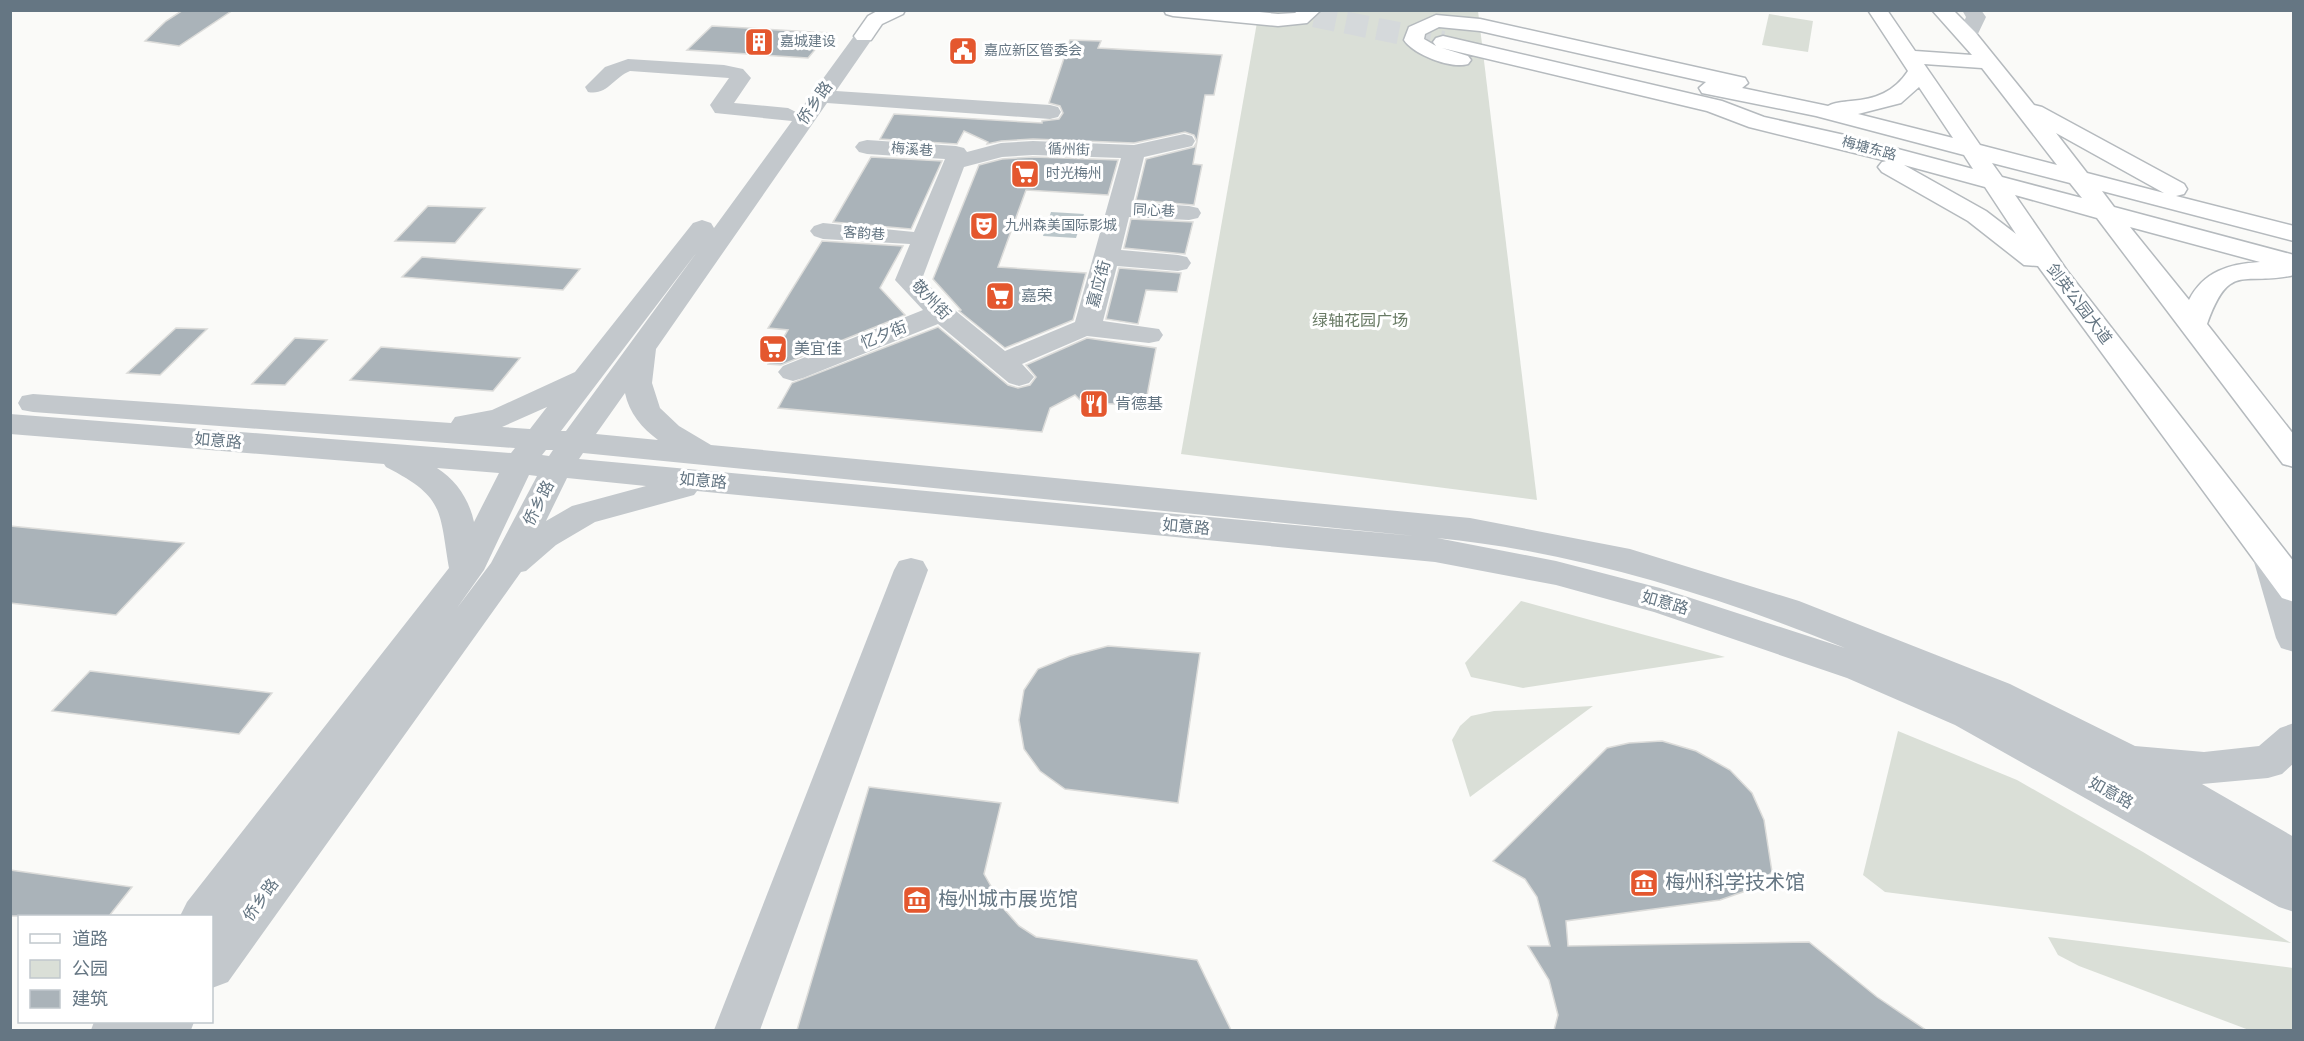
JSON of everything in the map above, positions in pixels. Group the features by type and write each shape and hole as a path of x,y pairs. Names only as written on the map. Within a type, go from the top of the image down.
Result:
{"main road":[{"path":"857,27 896,10"},
{"path":"1173,10 1278,20 1300,20 1312,10"},
{"name":"剑英公园大道","path":"1877,10 1969,150 2059,279 2269,553 2294,589"},
{"path":"1941,10 1968,36 2103,212 2193,324 2294,458"},
{"path":"1757,122 1703,115 1448,57 1424,49 1414,40 1416,31 1436,21 1480,25 1730,80 1781,101"},
{"name":"梅塘东路","path":"2294,234 1781,101 1717,90 1565,53 1447,36 1714,106 1757,122 1841,141 2294,263"},
{"path":"1818,110 1881,103 1896,97 1910,87 1912,65 1988,62"},
{"path":"2019,103 2138,170 2251,223"},
{"path":"1841,141 1977,216 2059,279"},
{"path":"2193,324 2204,296 2212,285 2224,277 2249,271 2294,268"}],"street":[{"path":"1968,36 1976,17 1971,10"},
{"name":"侨乡路","path":"213,966 566,454 821,96 857,27"},
{"name":"侨乡路","path":"203,915 486,570 519,464 857,27"},
{"path":"596,87 617,68 628,65 724,71 736,73 740,78 721,105 723,108 788,115"},
{"path":"821,96 1047,116 1033,148"},
{"name":"循州街","path":"955,158 1001,150 1033,148 1134,152 1184,141"},
{"name":"梅溪巷","path":"867,147 955,158"},
{"name":"嘉应街","path":"1011,370 1074,331 1087,328 1134,152"},
{"name":"敬州街","path":"955,158 908,280 941,313 1011,370"},
{"name":"同心巷","path":"1119,209 1189,213"},
{"name":"客韵巷","path":"823,231 905,237"},
{"path":"1106,256 1178,263"},
{"name":"忆夕街","path":"793,372 941,313"},
{"path":"1087,328 1149,335"},
{"path":"642,350 638,387 655,423 709,469"},
{"path":"418,430 499,417 589,376"},
{"name":"如意路","path":"10,401 539,439 566,454"},
{"name":"如意路","path":"10,424 519,464 566,454 1435,550 1556,573 1660,601 1770,636 1860,668 1957,709 2294,893"},
{"path":"384,455 421,471 443,488 486,570 584,514 709,469"},
{"name":"如意路","path":"709,469 1470,530 1630,561 1786,609 1997,695 2127,761 2294,859"},
{"path":"2269,553 2294,638"},
{"path":"737,1030 911,570"},
{"path":"2127,761 2204,768 2268,762 2294,738"}],"green space":[{"name":"绿轴花园广场","path":"1259,11 1478,11 1537,500 1181,454"},
{"path":"1769,14 1813,21 1808,52 1762,45"},
{"path":"1521,601 1725,657 1523,688 1471,677 1465,663"},
{"path":"1593,706 1470,797 1452,740 1460,726 1471,716 1494,711"},
{"path":"1898,731 2017,780 2143,852 2291,943 1885,892 1863,875"},
{"path":"2048,937 2293,968 2293,1030 2249,1030 2079,966 2058,955"}],"shaded area":[{"path":"1051,212 1084,214 1076,238 1043,236"}],"building":[{"path":"183,10 233,10 179,46 145,41 166,21"},
{"name":"嘉城建设","path":"712,26 829,33 808,58 687,50"},
{"path":"1070,40 1101,41 1098,48 1222,55 1214,95 1205,95 1197,142 1194,135 1185,132 1134,143 1033,139 987,144 988,142 964,131 957,144 880,139 894,114 1042,123 1042,121 1059,119 1063,113 1060,106 1049,103"},
{"path":"1197,142 1193,164 1202,165 1194,205 1136,200 1146,159 1194,147"},
{"path":"871,157 942,161 911,229 833,222"},
{"path":"1033,157 1118,160 1108,195 1026,190 998,267 1086,273 1073,320 1005,348 959,311 961,310 933,279 979,165 1002,159"},
{"path":"428,206 485,208 455,243 395,241"},
{"path":"1131,219 1193,222 1185,254 1124,248"},
{"path":"822,241 903,246 880,288 905,315 781,365 768,364 788,330 768,328"},
{"path":"422,257 580,269 563,290 402,277"},
{"path":"1119,268 1181,273 1177,292 1146,290 1138,324 1106,319"},
{"path":"938,327 1008,385 1018,388 1030,385 1036,377 1026,365 1087,338 1156,348 1145,406 1082,402 1075,395 1050,408 1042,432 778,408 792,383"},
{"path":"176,328 207,329 160,375 127,373"},
{"path":"295,338 327,340 285,385 252,384"},
{"path":"381,347 520,358 493,391 350,380"},
{"path":"10,526 184,543 116,615 10,603"},
{"path":"1108,646 1200,653 1178,803 1065,789 1040,771 1024,749 1019,720 1024,690 1038,669 1070,656"},
{"path":"90,671 272,693 239,734 52,711"},
{"name":"梅州科学技术馆","path":"1662,741 1696,751 1730,770 1752,793 1764,820 1772,872 1757,887 1720,900 1566,921 1568,946 1809,942 1877,997 1926,1030 1554,1030 1558,1015 1549,980 1528,946 1550,946 1537,897 1525,879 1493,861 1607,748 1629,743"},
{"name":"梅州城市展览馆","path":"869,787 1001,803 984,874 1004,909 1019,926 1036,937 1197,960 1231,1030 797,1030"},
{"path":"10,870 132,887 110,915 10,916"}],"tunnel":[{"path":"1283,10 1443,42"}],"place":[{"name":"嘉城建设","path":"759,42"},
{"name":"嘉应新区管委会","path":"963,51"},
{"name":"时光梅州","path":"1025,174"},
{"name":"九州森美国际影城","path":"984,226"},
{"name":"嘉荣","path":"1000,296"},
{"name":"美宜佳","path":"773,349"},
{"name":"肯德基","path":"1094,404"},
{"name":"梅州科学技术馆","path":"1644,883"},
{"name":"梅州城市展览馆","path":"917,900"}]}
